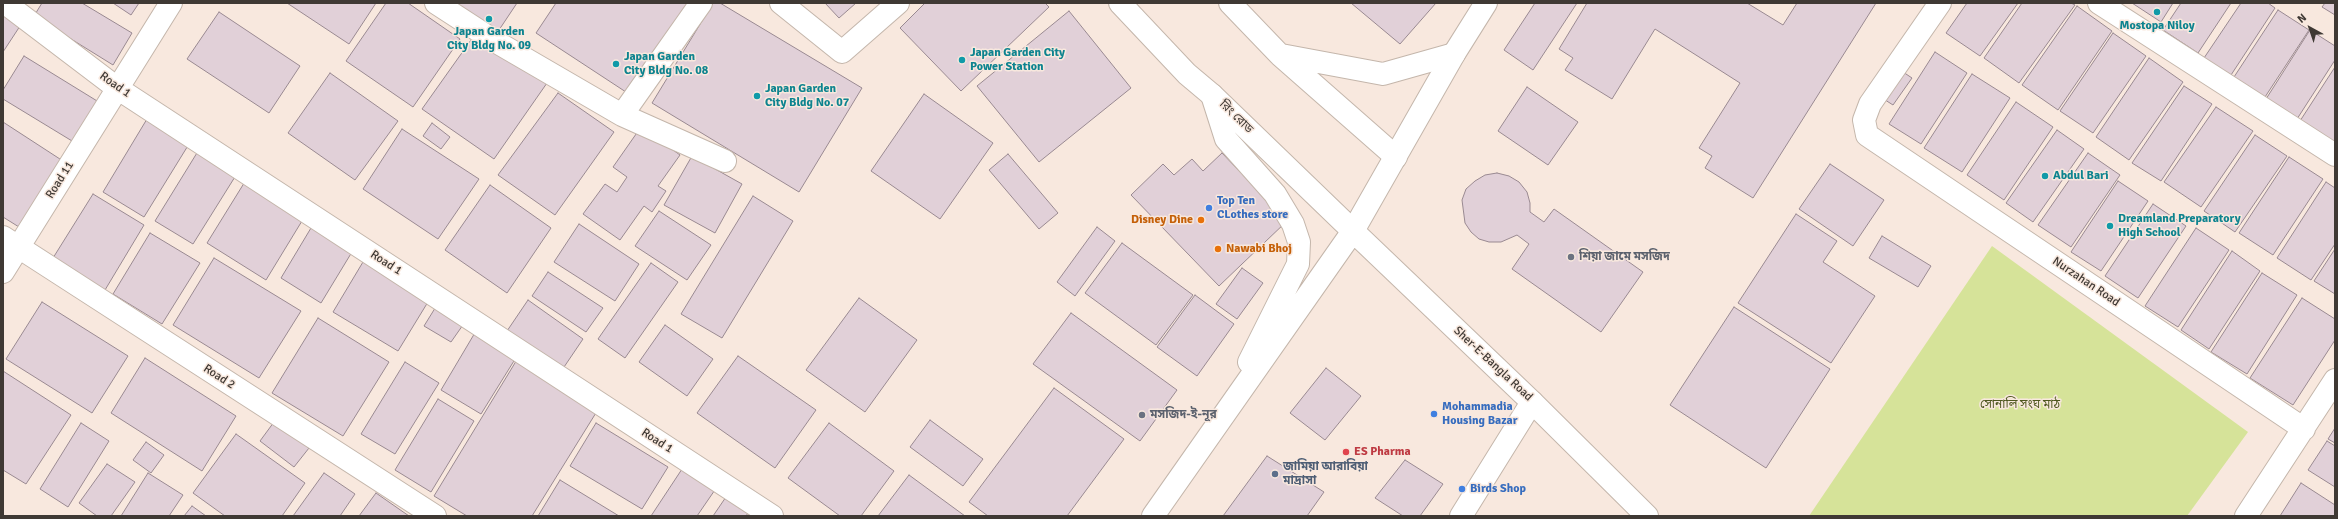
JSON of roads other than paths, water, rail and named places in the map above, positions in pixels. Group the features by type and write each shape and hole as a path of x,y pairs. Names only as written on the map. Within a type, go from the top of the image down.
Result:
{"street":[{"name":"Road 1","path":"5,3 117,88 772,516"},
{"name":"Road 11","path":"3,272 11,242 117,88 171,3"},
{"path":"436,3 493,40 622,115 725,161"},
{"path":"622,115 701,3"},
{"path":"781,3 842,52 898,3"},
{"name":"রিং রোড","path":"1120,3 1187,74 1212,95 1353,231"},
{"path":"1230,3 1280,55 1396,158"},
{"path":"1153,516 1353,231 1454,54 1486,3"},
{"name":"Nurzahan Road","path":"1940,3 1870,104 1864,120 1867,136 2304,429"},
{"path":"2099,3 2335,155"},
{"path":"1280,55 1383,74 1454,54"},
{"path":"1212,95 1226,139 1275,194 1294,224 1299,242 1298,264 1216,427"},
{"name":"Sher-E-Bangla Road","path":"1353,231 1532,402 1647,516"},
{"name":"Road 2","path":"11,242 435,516"},
{"path":"2246,516 2335,380"},
{"path":"1462,516 1532,402"}],"place":[{"name":"Mostopa Niloy","path":"2157,12"},
{"name":"Japan Garden City Bldg No. 09","path":"489,19"},
{"name":"Japan Garden City Power Station","path":"962,60"},
{"name":"Japan Garden City Bldg No. 08","path":"616,64"},
{"name":"Japan Garden City Bldg No. 07","path":"757,96"},
{"name":"Abdul Bari","path":"2045,176"},
{"name":"Top Ten CLothes store","path":"1209,208"},
{"name":"Disney Dine","path":"1201,220"},
{"name":"Dreamland Preparatory High School","path":"2110,226"},
{"name":"Nawabi Bhoj","path":"1218,249"},
{"name":"শিয়া জামে মসজিদ","path":"1571,257"},
{"name":"Mohammadia Housing Bazar","path":"1434,414"},
{"name":"মসজিদ-ই-নূর","path":"1142,415"},
{"name":"ES Pharma","path":"1346,452"},
{"name":"জামিয়া আরাবিয়া মাদ্রাসা","path":"1275,474"},
{"name":"Birds Shop","path":"1462,489"}],"park label":[{"name":"সোনালি সংঘ মাঠ","path":"2020,405"}]}
